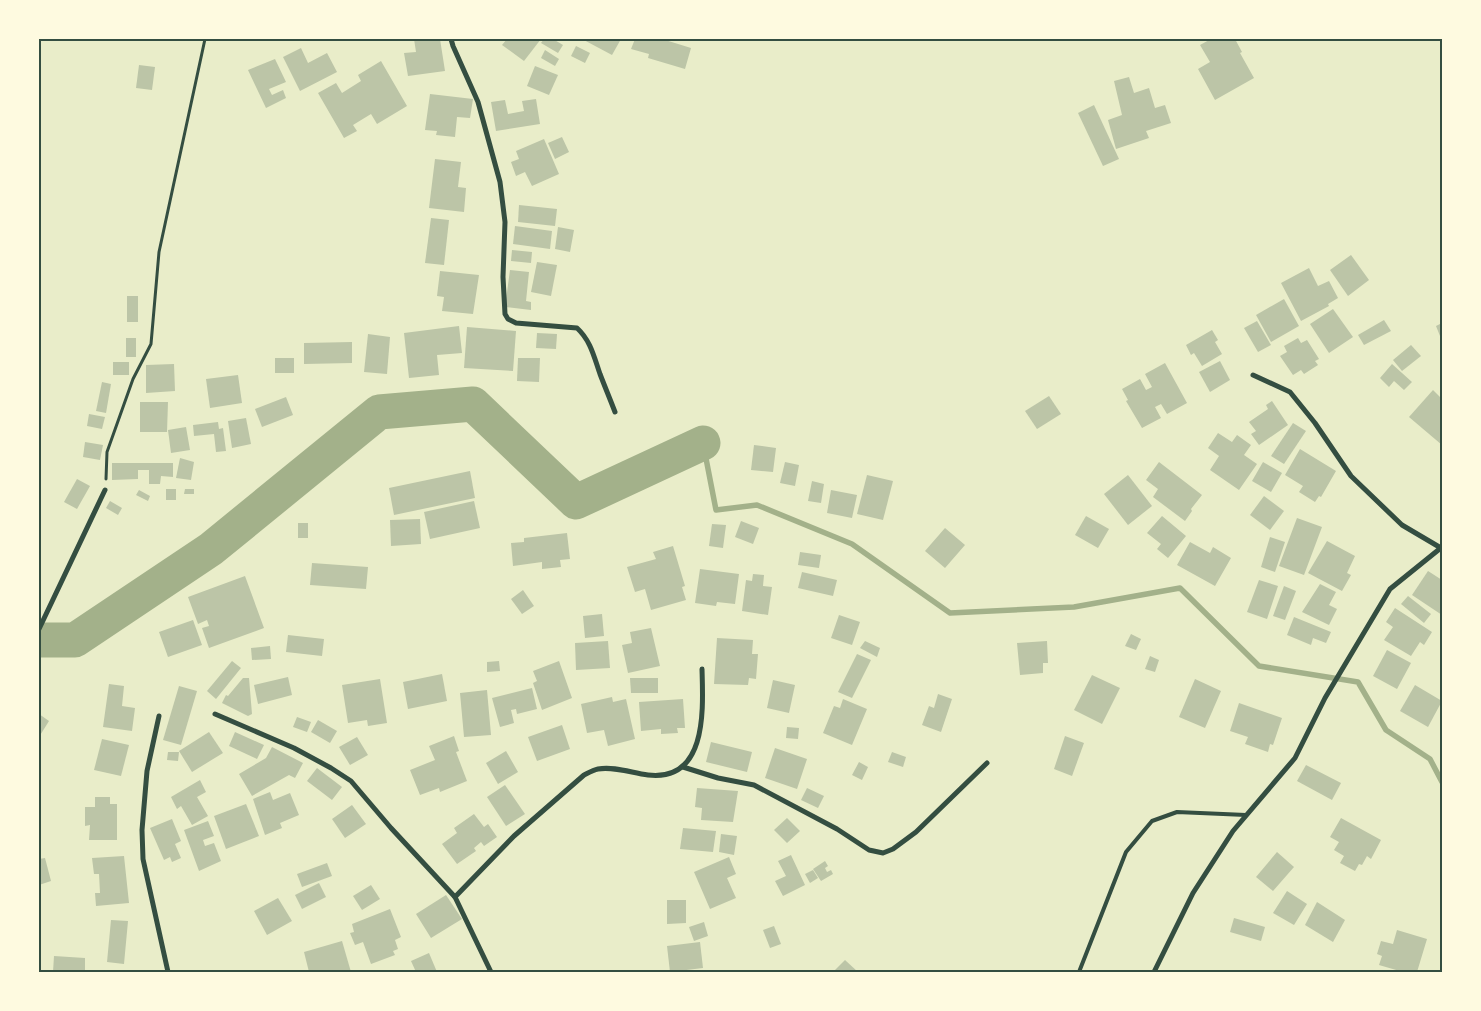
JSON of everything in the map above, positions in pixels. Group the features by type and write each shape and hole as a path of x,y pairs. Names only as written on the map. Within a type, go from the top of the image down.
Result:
{"street":[{"path":"451,39 478,102 500,182 505,222 503,277 505,314 508,319 516,323 577,328 585,336 592,348 615,412"},
{"path":"1154,972 1193,893 1233,830 1294,758 1326,698 1390,589 1442,548 1402,524 1351,476 1315,423 1290,392 1253,375"},
{"path":"39,629 105,490"},
{"path":"455,897 514,836 584,775 598,769 615,769 650,775 668,774 683,766 692,755 700,733 703,705 702,669"},
{"path":"215,714 294,748 331,768 351,782 455,897 491,972"},
{"path":"159,716 147,772 142,830 143,859 168,972"},
{"path":"683,766 718,778 754,785 837,829 869,850 883,853 893,849 916,832 987,763"}],"lane":[{"path":"1079,972 1126,852 1152,821 1177,812 1246,815"}],"path":[{"path":"105,490 107,452 133,379 151,344 159,252 205,39"}],"building":[{"path":"414,39 440,39 445,71 408,76 404,53 416,52"},
{"path":"507,39 541,39 524,61 502,45"},
{"path":"544,39 553,39 563,45 558,53 541,43"},
{"path":"582,39 621,39 612,55"},
{"path":"635,39 662,39 691,48 685,69 648,58 649,54 631,49"},
{"path":"1211,39 1235,39 1242,52 1240,53 1254,78 1215,100 1198,69 1210,62 1200,45"},
{"path":"576,46 590,53 585,63 571,56"},
{"path":"301,48 308,63 327,53 337,72 300,91 283,57"},
{"path":"545,50 559,59 555,66 541,58"},
{"path":"275,59 286,82 269,89 272,95 283,90 286,98 266,108 248,70"},
{"path":"381,61 407,106 377,124 371,114 353,125 357,131 344,138 318,93 336,83 342,93 361,81 358,75"},
{"path":"139,65 155,67 152,90 136,88"},
{"path":"535,66 558,75 549,95 527,86"},
{"path":"1129,77 1134,93 1149,88 1155,108 1165,105 1171,123 1146,131 1149,138 1116,149 1108,120 1122,115 1114,81"},
{"path":"430,94 473,99 470,118 457,117 455,137 436,135 437,131 425,130"},
{"path":"536,99 540,124 496,131 491,102 505,100 508,114 524,111 522,101"},
{"path":"1094,105 1119,159 1103,166 1078,113"},
{"path":"562,137 569,152 555,159 548,143"},
{"path":"544,139 559,174 532,186 525,172 516,176 511,162 519,159 516,151"},
{"path":"435,159 461,162 458,187 466,188 464,212 429,208"},
{"path":"519,205 557,209 555,226 518,222"},
{"path":"431,218 449,220 444,265 425,263"},
{"path":"515,226 552,231 550,249 513,244"},
{"path":"558,227 574,230 570,252 555,249"},
{"path":"512,250 532,252 531,263 511,261"},
{"path":"1351,255 1369,280 1348,296 1330,270"},
{"path":"537,262 557,265 551,296 531,292"},
{"path":"1309,268 1318,286 1329,281 1338,298 1328,304 1329,306 1301,321 1281,283"},
{"path":"510,270 529,272 526,301 531,302 531,310 505,307"},
{"path":"440,271 479,275 473,314 442,311 444,297 437,296"},
{"path":"127,296 138,296 138,322 127,322"},
{"path":"1284,299 1299,326 1271,342 1256,315"},
{"path":"1333,309 1353,337 1329,353 1310,324"},
{"path":"1384,320 1391,331 1364,345 1358,335"},
{"path":"1257,321 1271,345 1258,352 1244,328"},
{"path":"1442,323 1442,341 1436,326"},
{"path":"459,326 462,353 437,355 439,375 409,378 404,333"},
{"path":"467,327 516,331 513,371 464,368"},
{"path":"1212,330 1218,340 1215,342 1222,354 1202,366 1194,353 1191,355 1186,345"},
{"path":"537,333 557,334 556,349 536,348"},
{"path":"368,334 390,337 387,374 364,372"},
{"path":"126,338 136,338 136,357 126,357"},
{"path":"1298,338 1301,343 1307,340 1319,359 1315,361 1318,365 1304,374 1301,370 1293,375 1280,356 1287,352 1284,346"},
{"path":"352,342 352,363 304,364 304,343"},
{"path":"1411,345 1421,356 1402,371 1393,360"},
{"path":"275,358 294,358 294,373 275,373"},
{"path":"518,358 540,358 539,382 517,381"},
{"path":"1220,361 1230,380 1210,392 1199,372"},
{"path":"113,362 129,362 129,375 113,375"},
{"path":"1165,363 1187,403 1167,414 1161,404 1155,407 1161,418 1142,428 1126,401 1128,400 1122,389 1140,379 1146,390 1152,387 1145,374"},
{"path":"174,364 175,391 146,393 146,365"},
{"path":"1392,364 1412,382 1404,390 1394,381 1389,387 1380,378"},
{"path":"238,375 242,403 210,408 206,379"},
{"path":"102,382 111,384 106,413 96,411"},
{"path":"1433,390 1442,399 1442,445 1409,417"},
{"path":"1049,396 1061,414 1037,429 1025,411"},
{"path":"286,397 293,415 262,427 255,409"},
{"path":"1272,401 1288,425 1259,445 1251,434 1256,431 1249,422 1268,409 1266,405"},
{"path":"140,402 168,402 167,432 140,432"},
{"path":"89,414 105,417 102,429 87,426"},
{"path":"246,418 251,444 232,448 228,421"},
{"path":"218,422 219,429 223,428 226,451 216,452 214,434 194,436 193,425"},
{"path":"1293,423 1306,431 1284,464 1271,456"},
{"path":"186,427 190,450 171,453 168,430"},
{"path":"1218,433 1232,442 1237,435 1251,445 1244,455 1257,464 1239,490 1210,470 1219,456 1208,448"},
{"path":"85,442 103,445 100,460 83,457"},
{"path":"754,445 776,448 773,472 751,470"},
{"path":"1300,449 1336,471 1321,497 1319,496 1315,502 1299,492 1303,486 1285,475"},
{"path":"180,458 194,462 191,480 176,478"},
{"path":"785,462 799,465 795,486 780,483"},
{"path":"1159,462 1202,495 1191,509 1192,511 1185,521 1153,497 1158,489 1146,480"},
{"path":"1263,462 1282,473 1271,492 1252,481"},
{"path":"112,463 173,463 173,477 161,476 160,484 149,484 149,470 138,470 138,479 112,480"},
{"path":"470,471 475,498 394,515 389,488"},
{"path":"867,475 893,481 883,520 857,514"},
{"path":"1128,475 1152,506 1128,525 1104,494"},
{"path":"77,479 90,486 77,509 64,502"},
{"path":"812,481 824,484 821,503 808,501"},
{"path":"166,489 176,489 176,500 166,500"},
{"path":"185,489 194,489 194,494 184,494"},
{"path":"139,490 150,496 148,501 136,495"},
{"path":"831,490 857,495 852,518 827,513"},
{"path":"1264,496 1284,511 1270,530 1250,515"},
{"path":"110,501 122,508 118,515 106,508"},
{"path":"474,501 480,528 430,539 424,512"},
{"path":"1086,516 1109,529 1098,548 1075,535"},
{"path":"1162,516 1186,536 1168,558 1157,549 1161,544 1147,533"},
{"path":"1297,518 1322,527 1304,575 1279,566"},
{"path":"420,519 421,544 391,546 390,520"},
{"path":"741,521 759,528 753,544 735,537"},
{"path":"298,523 308,523 308,538 298,538"},
{"path":"712,524 726,525 723,548 709,546"},
{"path":"945,528 965,545 945,568 925,551"},
{"path":"567,533 570,559 560,560 561,567 542,569 542,562 513,566 511,543 524,542 524,538"},
{"path":"1270,537 1285,542 1275,572 1261,567"},
{"path":"1327,541 1355,556 1347,573 1351,575 1342,591 1308,573"},
{"path":"1190,542 1210,553 1213,547 1231,558 1215,586 1177,565"},
{"path":"673,546 685,586 682,587 686,600 651,610 645,589 635,592 627,567 656,559 653,552"},
{"path":"800,552 821,555 819,568 798,565"},
{"path":"312,563 368,567 366,589 310,585"},
{"path":"700,569 739,574 735,604 717,602 716,606 695,603"},
{"path":"1428,571 1442,580 1442,615 1412,595"},
{"path":"802,572 837,580 833,596 798,588"},
{"path":"753,574 764,575 763,586 772,587 768,615 742,611 746,580 752,581"},
{"path":"245,576 264,628 209,648 202,628 209,626 207,620 198,624 188,597"},
{"path":"1259,580 1278,586 1267,619 1247,612"},
{"path":"1320,584 1336,592 1329,605 1337,609 1329,625 1302,612"},
{"path":"1284,586 1296,591 1285,620 1273,616"},
{"path":"523,590 534,606 522,614 511,599"},
{"path":"1408,596 1431,614 1424,623 1401,604"},
{"path":"1395,608 1432,632 1424,645 1420,642 1411,656 1384,640 1393,627 1386,622"},
{"path":"602,614 604,636 585,638 583,616"},
{"path":"839,615 860,622 852,645 831,638"},
{"path":"1294,617 1331,632 1326,643 1313,638 1311,645 1287,635"},
{"path":"193,620 202,645 168,657 159,632"},
{"path":"651,628 660,666 628,673 622,645 632,643 630,632"},
{"path":"1131,634 1141,639 1136,650 1125,646"},
{"path":"288,635 324,639 322,656 286,652"},
{"path":"717,638 753,640 752,654 758,654 756,679 749,678 748,685 714,684"},
{"path":"608,641 610,668 576,670 575,643"},
{"path":"865,641 880,648 877,657 860,648"},
{"path":"1047,641 1048,663 1043,663 1043,673 1020,675 1017,643"},
{"path":"270,646 271,659 252,660 251,648"},
{"path":"1387,650 1411,663 1397,689 1373,676"},
{"path":"857,654 871,660 852,698 838,692"},
{"path":"1150,656 1159,660 1155,672 1145,669"},
{"path":"232,661 241,668 216,699 207,691"},
{"path":"499,661 500,671 487,672 487,662"},
{"path":"559,661 572,698 542,710 533,683 537,681 533,671"},
{"path":"442,674 447,701 408,709 403,682"},
{"path":"1092,675 1120,688 1102,724 1074,710"},
{"path":"288,677 292,695 258,704 254,685"},
{"path":"243,678 249,678 252,714 248,716 222,703 226,695 228,696"},
{"path":"630,678 658,678 658,693 631,693"},
{"path":"380,679 387,723 368,726 367,720 348,723 342,685"},
{"path":"1195,679 1221,691 1205,728 1179,717"},
{"path":"773,680 795,685 789,713 767,708"},
{"path":"109,684 124,686 122,706 135,708 132,731 103,727"},
{"path":"1415,685 1442,701 1428,727 1400,711"},
{"path":"179,686 197,691 181,745 163,740"},
{"path":"532,688 537,709 517,714 516,709 511,710 514,723 500,727 492,698"},
{"path":"487,690 491,735 464,737 460,693"},
{"path":"938,694 952,699 941,732 922,725 929,706 934,708"},
{"path":"612,697 613,702 626,699 635,739 608,746 604,730 587,733 581,704"},
{"path":"683,699 685,728 677,728 678,733 661,734 661,729 641,731 639,702"},
{"path":"843,699 867,709 852,745 823,733 834,706 840,708"},
{"path":"1239,703 1282,718 1273,745 1270,744 1268,752 1245,744 1248,737 1230,731"},
{"path":"39,714 49,721 39,737"},
{"path":"297,717 311,722 307,732 293,727"},
{"path":"318,720 337,731 330,743 311,732"},
{"path":"562,725 570,749 537,761 528,737"},
{"path":"787,727 799,728 798,739 786,738"},
{"path":"209,732 223,753 192,772 179,751"},
{"path":"235,732 264,745 257,759 229,746"},
{"path":"454,736 459,751 456,752 467,781 440,792 439,788 420,795 410,770 435,760 429,746"},
{"path":"1065,736 1084,743 1072,776 1054,769"},
{"path":"357,737 368,755 350,765 339,747"},
{"path":"102,739 129,745 121,776 94,770"},
{"path":"711,742 752,752 747,772 706,762"},
{"path":"272,747 303,763 295,778 289,775 252,796 239,774 266,758"},
{"path":"775,748 807,759 797,789 765,778"},
{"path":"506,751 518,772 498,784 486,763"},
{"path":"168,752 179,752 178,761 167,760"},
{"path":"892,752 906,757 903,767 888,762"},
{"path":"859,762 868,767 862,780 852,775"},
{"path":"1306,765 1341,783 1332,800 1297,781"},
{"path":"317,768 342,787 332,800 307,781"},
{"path":"200,780 206,792 197,797 208,816 192,825 181,806 177,809 171,797"},
{"path":"505,785 525,814 506,826 487,797"},
{"path":"697,788 738,791 733,822 701,820 702,808 695,807"},
{"path":"807,788 824,796 818,808 801,800"},
{"path":"270,792 273,800 290,793 299,815 280,823 282,828 265,835 253,799"},
{"path":"95,797 110,797 110,804 117,804 117,840 89,840 90,825 85,826 85,807 95,807"},
{"path":"246,804 259,836 226,849 214,816"},
{"path":"352,805 366,824 345,838 332,819"},
{"path":"474,814 484,827 488,824 497,837 484,846 481,842 474,848 476,851 457,864 442,844 457,833 454,828"},
{"path":"787,818 800,831 787,843 774,830"},
{"path":"1341,818 1381,840 1371,859 1367,856 1362,865 1359,864 1355,871 1340,863 1344,856 1334,850 1339,842 1330,837"},
{"path":"172,819 181,841 175,844 181,858 172,862 170,857 164,860 150,828"},
{"path":"208,821 214,836 203,840 205,846 214,843 221,861 199,871 184,830"},
{"path":"683,828 716,831 713,852 680,849"},
{"path":"721,834 737,836 734,855 719,852"},
{"path":"1277,852 1294,867 1273,891 1256,877"},
{"path":"791,855 805,885 783,896 775,881 786,876 778,861"},
{"path":"124,856 129,903 96,906 95,893 100,893 99,874 94,874 92,858"},
{"path":"729,857 736,874 727,878 736,898 710,909 694,872"},
{"path":"45,858 51,881 39,885 39,859"},
{"path":"825,861 828,866 825,868 827,872 831,870 833,874 821,881 813,869"},
{"path":"327,863 332,876 302,887 297,874"},
{"path":"813,870 818,878 810,883 805,874"},
{"path":"319,883 326,897 302,909 295,895"},
{"path":"371,885 380,899 362,910 353,896"},
{"path":"1287,891 1307,904 1294,925 1273,913"},
{"path":"446,895 462,919 431,938 416,914"},
{"path":"278,898 292,921 267,935 254,911"},
{"path":"667,900 686,900 686,923 667,924"},
{"path":"1317,902 1345,920 1333,942 1305,925"},
{"path":"390,909 401,937 395,940 398,949 393,951 395,955 371,964 363,942 355,945 350,933 354,932 352,924"},
{"path":"1234,918 1265,927 1261,941 1230,932"},
{"path":"111,920 128,921 124,964 107,962"},
{"path":"704,922 708,936 694,941 689,927"},
{"path":"774,926 781,944 770,948 763,930"},
{"path":"1397,930 1427,939 1417,972 1403,972 1379,965 1382,956 1377,954 1381,941 1393,944"},
{"path":"342,941 351,972 309,972 304,952"},
{"path":"700,942 703,968 670,972 667,946"},
{"path":"429,953 437,972 416,972 411,961"},
{"path":"54,956 85,958 85,972 53,972"},
{"path":"845,960 858,972 833,972"}],"waterway":[{"path":"39,640 75,640 211,549 379,412 473,404 576,502 703,443"},
{"path":"703,443 716,510 757,505 852,544 950,613 1074,607 1180,588 1259,666 1358,682 1386,730 1430,759 1442,782"}]}
